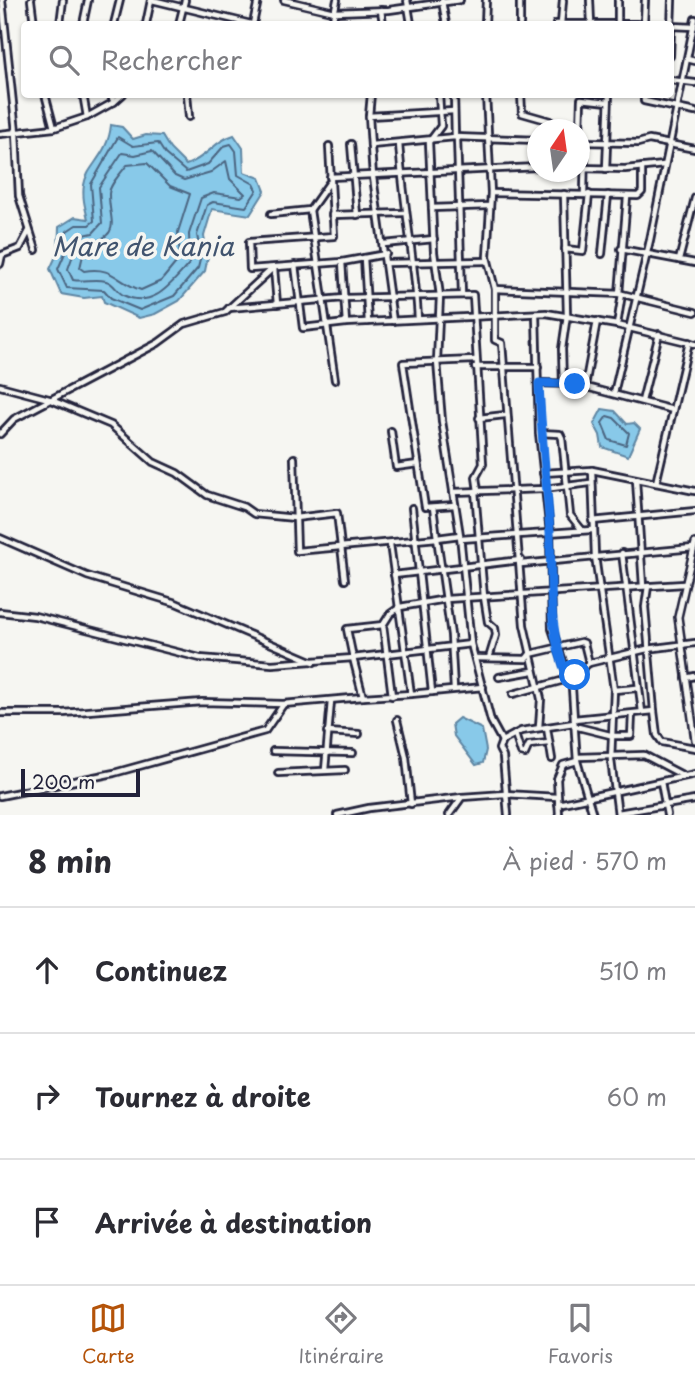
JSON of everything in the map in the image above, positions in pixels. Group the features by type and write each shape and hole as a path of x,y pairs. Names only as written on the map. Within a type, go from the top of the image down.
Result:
{"street":[{"path":"2,0 16,132 19,196 36,250"},
{"path":"31,0 34,21"},
{"path":"60,21 63,0"},
{"path":"84,21 88,0"},
{"path":"115,21 120,0"},
{"path":"147,21 152,0 240,21"},
{"path":"180,21 186,0"},
{"path":"253,21 258,0"},
{"path":"284,0 335,12 381,10 460,0"},
{"path":"333,21 337,0"},
{"path":"407,0 410,21"},
{"path":"485,0 485,21"},
{"path":"520,0 520,21"},
{"path":"561,21 563,0"},
{"path":"590,0 591,21"},
{"path":"618,0 618,21"},
{"path":"644,21 645,0"},
{"path":"671,21 672,0"},
{"path":"442,1 445,21"},
{"path":"381,10 383,21"},
{"path":"614,393 695,19"},
{"path":"674,26 694,27"},
{"path":"687,59 695,61"},
{"path":"674,80 695,83"},
{"path":"46,98 54,128"},
{"path":"84,98 87,117"},
{"path":"112,98 114,102"},
{"path":"0,134 54,128 87,117 118,98"},
{"path":"187,98 189,117"},
{"path":"371,98 369,117 373,177 386,254 393,321"},
{"path":"439,98 441,126 429,142 429,173 440,296 437,361 442,421 461,537 471,644 491,721 502,741"},
{"path":"454,98 462,295"},
{"path":"486,98 491,169 487,261 495,289 495,340 502,343 505,415 521,562 521,594 541,707 539,727"},
{"path":"521,98 522,113 543,119"},
{"path":"580,119 581,99 587,98"},
{"path":"596,98 608,102"},
{"path":"606,169 608,98"},
{"path":"643,98 643,101 695,112"},
{"path":"369,117 454,111"},
{"path":"371,145 429,142 456,137 527,140"},
{"path":"590,142 638,144 649,140 695,149"},
{"path":"351,144 357,215"},
{"path":"399,144 404,213 414,263 418,319"},
{"path":"329,146 334,236 249,242 250,269 342,262 386,254"},
{"path":"590,168 664,165"},
{"path":"335,380 310,210 330,180 527,167"},
{"path":"491,193 627,197 642,192 642,167"},
{"path":"565,249 583,251 584,182"},
{"path":"563,384 562,349 567,315 564,194"},
{"path":"602,254 608,195"},
{"path":"617,325 627,197"},
{"path":"679,260 695,198"},
{"path":"432,208 489,205"},
{"path":"271,214 310,210"},
{"path":"332,215 404,213"},
{"path":"0,264 1,255 20,248 30,230"},
{"path":"384,244 434,239"},
{"path":"621,249 695,263"},
{"path":"364,258 368,322"},
{"path":"387,263 487,261"},
{"path":"342,262 345,323"},
{"path":"295,265 303,328 345,323 536,313 567,315 692,343 656,483"},
{"path":"274,268 277,304"},
{"path":"229,308 274,268"},
{"path":"495,289 621,294 695,312"},
{"path":"0,434 14,419 158,343 173,329 229,308 344,298 473,295 475,367 483,464 476,477 478,538 489,624 496,631 489,658"},
{"path":"536,313 539,433 550,533 552,629 572,688 578,759 593,815"},
{"path":"585,386 597,321"},
{"path":"642,401 659,334"},
{"path":"456,505 425,507 403,363 475,360"},
{"path":"475,367 502,365 538,368"},
{"path":"539,383 585,386 673,410"},
{"path":"0,386 49,399 121,431 153,462 177,473 207,495 244,507 263,517 295,518 337,513 345,580"},
{"path":"479,418 505,415"},
{"path":"391,431 396,467 418,464"},
{"path":"539,433 560,434 565,446 570,515 582,530"},
{"path":"294,458 297,551 437,538 593,530"},
{"path":"543,472 592,470 695,491"},
{"path":"592,470 590,483 595,556 614,690 615,715 611,757 618,814 695,800"},
{"path":"636,480 636,517 645,586 647,649 657,735 662,742 695,748"},
{"path":"453,492 544,489 590,483"},
{"path":"433,507 446,599 454,690"},
{"path":"412,508 432,692"},
{"path":"592,521 695,511"},
{"path":"0,538 87,576 176,603 315,663"},
{"path":"390,544 411,694"},
{"path":"394,575 481,564 549,562 694,545 678,617 695,740"},
{"path":"622,553 642,712"},
{"path":"392,696 383,625 390,614 400,607 446,599 684,584"},
{"path":"0,612 46,618 200,658 256,664 315,663 471,644"},
{"path":"363,697 347,629 383,625"},
{"path":"475,658 526,659 530,654 583,642 589,663"},
{"path":"513,694 568,678 589,663 647,649 695,643"},
{"path":"499,677 533,671"},
{"path":"685,678 695,676"},
{"path":"0,713 63,713 202,702 283,704 483,687"},
{"path":"614,690 637,688"},
{"path":"325,771 331,701"},
{"path":"0,796 114,773 264,731 283,704"},
{"path":"508,815 503,757 499,749 502,741 539,727 654,711"},
{"path":"574,723 614,736 632,736 632,714"},
{"path":"397,720 411,804"},
{"path":"547,728 552,759"},
{"path":"327,732 359,734"},
{"path":"515,734 521,753 525,754 530,745 550,743"},
{"path":"273,751 354,753"},
{"path":"559,815 557,779 563,765 578,759 647,755 684,775"},
{"path":"278,774 345,771"},
{"path":"558,804 695,774"},
{"path":"661,782 667,815"},
{"path":"337,815 505,793 557,797"},
{"path":"449,815 462,797"}],"water":[{"name":"Mare de Kania","path":"111,125 122,127 133,139 146,135 162,136 170,149 186,165 234,135 243,148 244,172 260,178 265,191 250,215 212,209 204,236 208,256 205,271 179,301 155,314 139,318 104,302 102,296 84,298 61,294 50,269 58,252 59,227 75,217 88,219 84,185 106,145"},
{"path":"602,409 615,411 627,424 634,423 640,429 628,456 602,447 594,424"},
{"path":"459,718 482,729 486,750 483,763 476,765 454,736 452,724"}],"route":[{"path":"575,384 539,383 539,433 550,533 552,629 568,678 575,675"}]}
